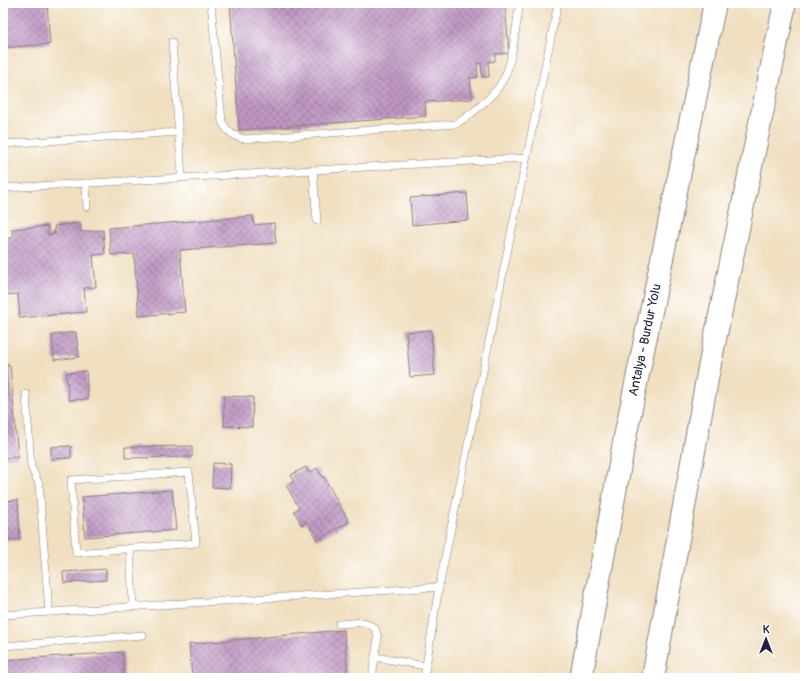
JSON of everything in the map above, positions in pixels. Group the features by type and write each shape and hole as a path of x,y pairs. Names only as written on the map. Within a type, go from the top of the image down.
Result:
{"highway":[{"name":"Antalya - Burdur Yolu","path":"581,678 625,437 714,3"},
{"path":"653,678 706,389 785,3"},
{"path":"668,678 688,560 706,389"},
{"path":"566,678 625,437"}],"lane":[{"path":"211,3 222,122 228,132 232,135 245,139 456,124 480,107 503,80 509,65 520,3"},
{"path":"424,678 439,587 558,3"},
{"path":"172,42 182,177"},
{"path":"3,144 179,132"},
{"path":"3,188 526,158"},
{"path":"313,170 317,221"},
{"path":"86,183 87,207"},
{"path":"26,394 31,467 39,484 49,612"},
{"path":"189,472 196,543 130,548 76,553 71,480 189,472"},
{"path":"130,548 133,606"},
{"path":"3,615 439,587"},
{"path":"339,624 364,622 375,628 378,637 372,678"},
{"path":"3,646 143,636"},
{"path":"375,657 426,666"}],"building":[{"path":"3,3 47,3 50,44 3,48"},
{"path":"230,3 505,3 509,53 495,54 495,61 488,62 489,77 482,77 481,63 477,63 478,77 470,78 472,99 425,102 426,116 239,130"},
{"path":"467,193 469,220 412,225 410,198"},
{"path":"253,216 254,225 274,223 276,243 180,250 185,312 139,316 134,254 111,255 109,228"},
{"path":"80,223 81,232 103,230 105,254 93,255 96,287 84,288 86,312 20,318 18,294 3,295 3,239 13,238 12,229 48,226 48,235 55,234 54,226"},
{"path":"431,330 435,375 410,377 406,332"},
{"path":"76,332 79,357 54,360 52,335"},
{"path":"10,365 18,457 3,458 3,366"},
{"path":"86,371 88,399 69,400 66,373"},
{"path":"224,396 253,397 252,427 224,426"},
{"path":"71,446 71,458 51,459 51,447"},
{"path":"192,446 192,457 125,458 125,447"},
{"path":"213,463 231,464 230,488 212,487"},
{"path":"306,467 309,473 317,468 323,478 324,477 349,522 317,540 307,522 302,525 294,511 299,508 286,485 294,481 291,475"},
{"path":"172,490 176,530 85,537 82,497"},
{"path":"18,500 20,540 3,541 3,501"},
{"path":"106,569 106,580 64,583 63,572"},
{"path":"344,630 348,678 192,678 189,644"},
{"path":"123,652 124,678 3,678 3,660"}]}
